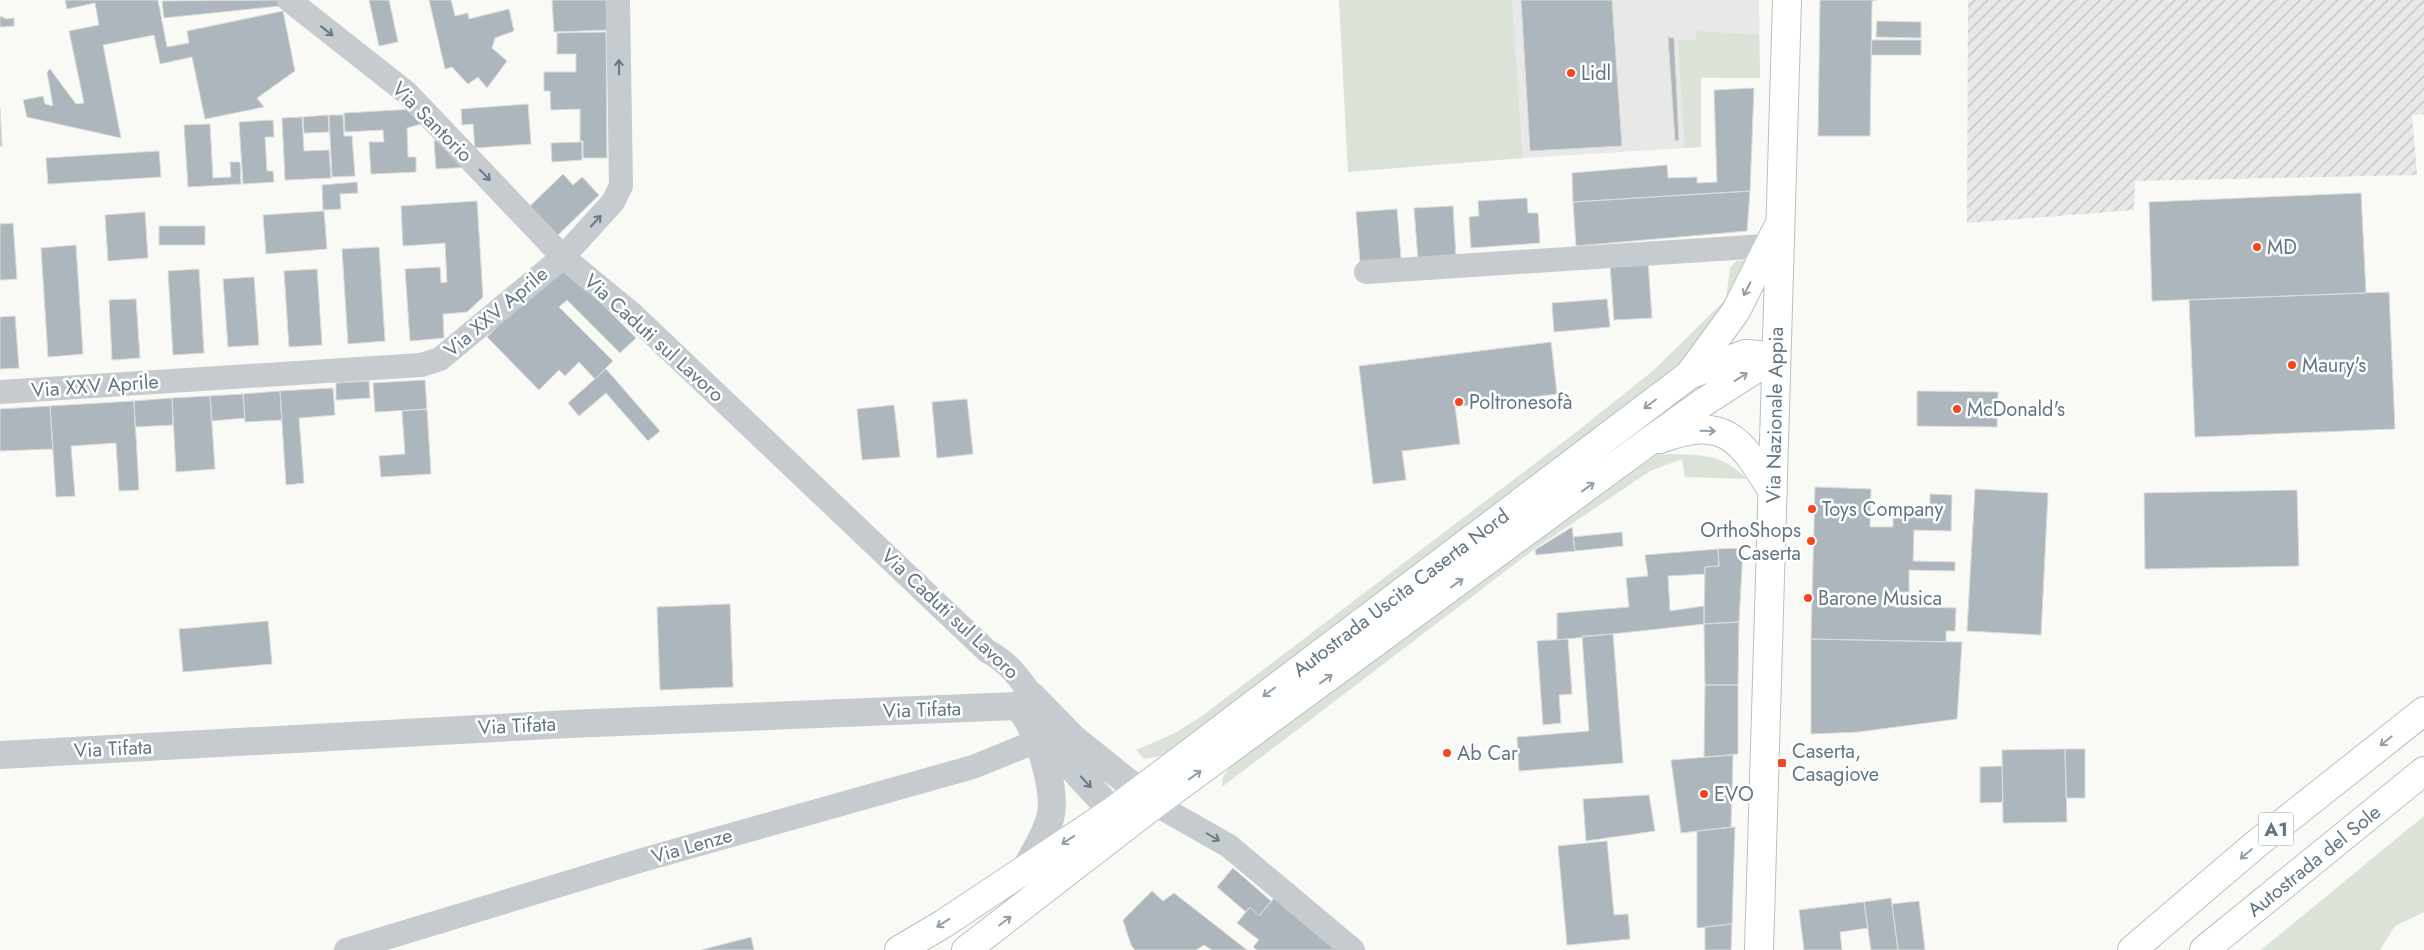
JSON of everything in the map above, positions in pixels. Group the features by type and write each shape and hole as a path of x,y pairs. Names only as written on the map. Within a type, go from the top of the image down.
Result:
{"main road":[{"name":"Via Nazionale Appia","path":"1759,950 1773,492 1777,237 1786,0"},
{"path":"1689,375 1736,311 1777,237"},
{"path":"1689,375 1745,354 1776,356"},
{"name":"Autostrada Uscita Caserta Nord","path":"899,950 943,924 1027,866 1128,804 1704,402 1776,356"},
{"name":"Autostrada Uscita Caserta Nord","path":"966,950 1038,895 1128,804 1689,375"},
{"path":"1644,445 1676,433 1713,430 1739,442 1750,454 1773,492"},
{"name":"A1","path":"2132,950 2255,846 2424,710"},
{"name":"Autostrada del Sole","path":"2204,950 2424,771"}],"street":[{"name":"Via Santorio","path":"289,0 407,93 563,257"},
{"name":"Via XXV Aprile","path":"0,392 420,365 440,359 563,257 614,202 621,186 618,0"},
{"path":"1366,272 1777,237"},
{"name":"Via Caduti sul Lavoro","path":"563,257 631,313 987,651 1000,658 1016,674 1041,726 1128,804 1229,846 1353,950"},
{"name":"Via Tifata","path":"0,755 569,724 1041,726"},
{"path":"1041,726 1128,804"},
{"path":"1027,866 1051,815 1052,792 1041,726"},
{"name":"Via Lenze","path":"346,950 639,861 973,767 1041,726"}],"shaded area":[{"path":"1339,0 1512,0 1523,158 1348,172"},
{"path":"1512,0 1759,0 1760,78 1701,78 1701,147 1523,158"},
{"path":"1968,0 2424,0 2424,114 2412,115 2417,175 2135,181 2134,210 1967,223"},
{"path":"1697,31 1759,35 1760,78 1701,77 1701,147 1685,148 1678,40 1696,40"},
{"path":"1748,260 1739,286 1678,369 1176,753 1144,759 1136,750 1173,734 1202,716 1575,433 1654,370 1726,299 1730,268 1736,261"},
{"path":"1658,454 1695,455 1717,459 1727,463 1747,479 1685,477 1682,459 1650,471 1536,548 1222,787 1223,777 1229,768 1533,540"},
{"path":"2424,816 2424,912 2395,926 2380,950 2261,950"}],"building":[{"path":"65,0 158,0 167,47 189,43 187,31 283,11 295,71 257,98 264,107 205,119 192,57 160,64 154,35 103,45 121,138 27,117 23,100 43,96 45,104 53,106 47,72 50,69 76,104 84,103 69,31 99,25 95,3 67,9"},
{"path":"280,0 280,6 164,18 162,1"},
{"path":"369,0 389,0 398,42 379,46"},
{"path":"429,0 451,0 455,16 468,13 469,19 509,9 514,31 495,38 492,48 507,61 487,88 478,77 468,84 452,67 445,69"},
{"path":"552,0 606,0 607,30 554,32"},
{"name":"Lidl","path":"1521,0 1612,0 1622,146 1530,151"},
{"path":"1820,0 1877,0 1872,1 1870,136 1818,136"},
{"path":"0,16 6,19 14,18 14,26 0,27"},
{"path":"1877,21 1921,22 1921,38 1876,37"},
{"path":"606,32 607,158 583,158 583,141 580,141 580,109 551,110 550,91 544,91 544,72 576,72 576,54 557,54 557,33"},
{"path":"1668,37 1674,38 1679,140 1675,141"},
{"path":"1872,40 1921,40 1921,55 1871,55"},
{"path":"1754,88 1750,191 1573,202 1572,173 1667,165 1668,178 1697,177 1697,183 1717,182 1714,90"},
{"path":"528,104 531,144 475,148 473,124 462,125 461,109"},
{"path":"0,109 2,146 0,146"},
{"path":"415,109 425,123 407,128 408,157 416,157 416,172 371,174 369,142 384,142 383,130 345,132 344,113"},
{"path":"328,115 329,132 304,133 303,117"},
{"path":"329,115 343,115 344,136 352,136 355,176 332,177"},
{"path":"302,117 304,151 329,150 331,178 285,180 282,118"},
{"path":"273,120 274,137 265,137 267,171 273,171 274,182 243,184 239,122"},
{"path":"210,124 213,178 231,177 230,162 240,162 241,184 188,187 184,125"},
{"path":"451,140 472,167 436,169 434,141"},
{"path":"582,142 582,160 552,162 551,143"},
{"path":"159,151 161,177 48,184 46,158"},
{"path":"563,174 573,185 582,177 599,195 557,236 529,207"},
{"path":"357,182 358,193 340,194 341,209 323,210 322,185"},
{"path":"1750,191 1747,231 1576,246 1573,202"},
{"name":"MD","path":"2361,193 2366,293 2152,301 2149,202"},
{"path":"1527,198 1528,213 1538,213 1540,243 1471,248 1469,217 1479,216 1478,201"},
{"path":"477,201 483,297 467,312 443,314 444,338 410,341 405,269 440,267 441,283 447,282 445,243 403,246 401,206"},
{"path":"1453,206 1456,258 1418,260 1414,208"},
{"path":"1397,209 1401,259 1360,262 1356,212"},
{"path":"324,211 327,249 266,254 263,215"},
{"path":"145,212 148,258 108,261 105,215"},
{"path":"13,223 17,279 0,280 0,224"},
{"path":"159,226 205,226 205,245 159,245"},
{"path":"76,245 83,354 48,357 41,248"},
{"path":"379,247 385,341 348,344 342,249"},
{"path":"1648,261 1652,318 1614,320 1610,265"},
{"path":"561,262 636,338 620,353 567,300 559,307 613,361 595,379 579,362 565,376 559,370 539,390 487,337"},
{"path":"199,269 204,353 173,355 168,271"},
{"path":"317,269 322,345 289,347 284,271"},
{"path":"254,277 259,345 228,347 223,279"},
{"name":"Maury's","path":"2389,292 2395,429 2195,437 2189,300"},
{"path":"136,299 140,358 112,360 109,300"},
{"path":"1607,299 1610,327 1554,332 1552,303"},
{"path":"15,316 19,368 0,369 0,317"},
{"path":"1551,342 1557,394 1455,407 1460,444 1402,451 1406,480 1373,484 1359,366"},
{"path":"606,369 660,431 648,441 606,393 579,416 568,403"},
{"path":"425,380 427,409 375,412 373,383"},
{"path":"369,381 370,398 336,400 336,383"},
{"path":"333,388 335,415 299,418 304,483 286,485 280,391"},
{"path":"280,391 282,420 245,422 243,394"},
{"name":"McDonald's","path":"1917,391 1998,392 1997,427 1917,426"},
{"path":"243,394 245,418 212,421 210,396"},
{"path":"210,396 215,469 176,472 172,398"},
{"path":"172,398 173,425 135,427 134,401"},
{"path":"967,399 973,454 937,458 932,402"},
{"path":"134,401 139,490 119,491 116,443 71,446 75,496 56,497 50,406"},
{"path":"894,405 900,457 862,460 857,409"},
{"path":"50,406 53,449 0,451 0,409"},
{"path":"427,409 431,474 381,477 379,456 405,454 402,411"},
{"path":"1815,487 1871,489 1870,527 1893,527 1893,508 1930,509 1930,494 1952,495 1951,531 1914,530 1913,561 1955,562 1955,571 1909,570 1909,592 1893,592 1892,606 1956,608 1955,631 1946,631 1946,642 1811,639"},
{"path":"1975,489 2048,493 2041,635 1967,631"},
{"path":"2297,490 2299,566 2145,569 2144,493"},
{"path":"1572,527 1575,551 1536,555 1535,550"},
{"path":"1622,532 1623,546 1575,551 1573,537"},
{"path":"1743,548 1739,622 1704,624 1705,567 1719,566 1718,549"},
{"path":"1718,549 1719,566 1705,567 1705,574 1668,576 1670,611 1704,606 1704,624 1557,640 1557,613 1629,607 1626,578 1648,576 1645,555"},
{"path":"730,604 733,687 660,690 657,607"},
{"path":"268,621 272,664 183,672 179,629"},
{"path":"1739,622 1738,685 1705,685 1704,624"},
{"path":"1613,634 1623,763 1519,771 1517,737 1589,731 1582,636"},
{"path":"1568,639 1572,694 1559,695 1561,723 1543,725 1537,641"},
{"path":"1811,639 1962,642 1957,719 1858,732 1811,734"},
{"path":"1705,685 1738,685 1738,754 1704,757"},
{"path":"2065,749 2085,749 2085,798 2066,798"},
{"path":"2065,749 2067,822 2003,823 2002,750"},
{"name":"EVO","path":"1733,755 1731,827 1681,833 1671,760"},
{"path":"2002,766 2003,802 1980,803 1980,767"},
{"path":"1649,795 1655,831 1586,841 1583,799"},
{"path":"1735,827 1732,924 1697,928 1697,831"},
{"path":"1607,841 1614,915 1628,914 1630,939 1567,945 1558,846"},
{"path":"1233,868 1271,901 1259,916 1250,907 1246,912 1217,887"},
{"path":"1152,891 1163,901 1174,893 1247,950 1212,950 1204,945 1196,950 1135,950 1131,945 1123,920"},
{"path":"1275,897 1340,950 1257,950 1253,947 1259,940 1237,923 1250,907 1259,916"},
{"path":"1891,898 1898,950 1871,950 1864,902"},
{"path":"1919,901 1925,950 1898,950 1892,904"},
{"path":"1864,902 1868,928 1840,932 1842,950 1804,950 1799,910"},
{"path":"1732,924 1731,950 1705,950 1705,927"},
{"path":"751,937 754,950 701,950"}],"place":[{"name":"Lidl","path":"1571,73"},
{"name":"MD","path":"2257,247"},
{"name":"Maury's","path":"2292,365"},
{"name":"Poltronesofà","path":"1459,402"},
{"name":"McDonald's","path":"1957,409"},
{"name":"Toys Company","path":"1812,509"},
{"name":"OrthoShops Caserta","path":"1811,541"},
{"name":"Barone Musica","path":"1808,598"},
{"name":"Ab Car","path":"1447,753"},
{"name":"Caserta, Casagiove","path":"1782,763"},
{"name":"EVO","path":"1704,794"}]}
